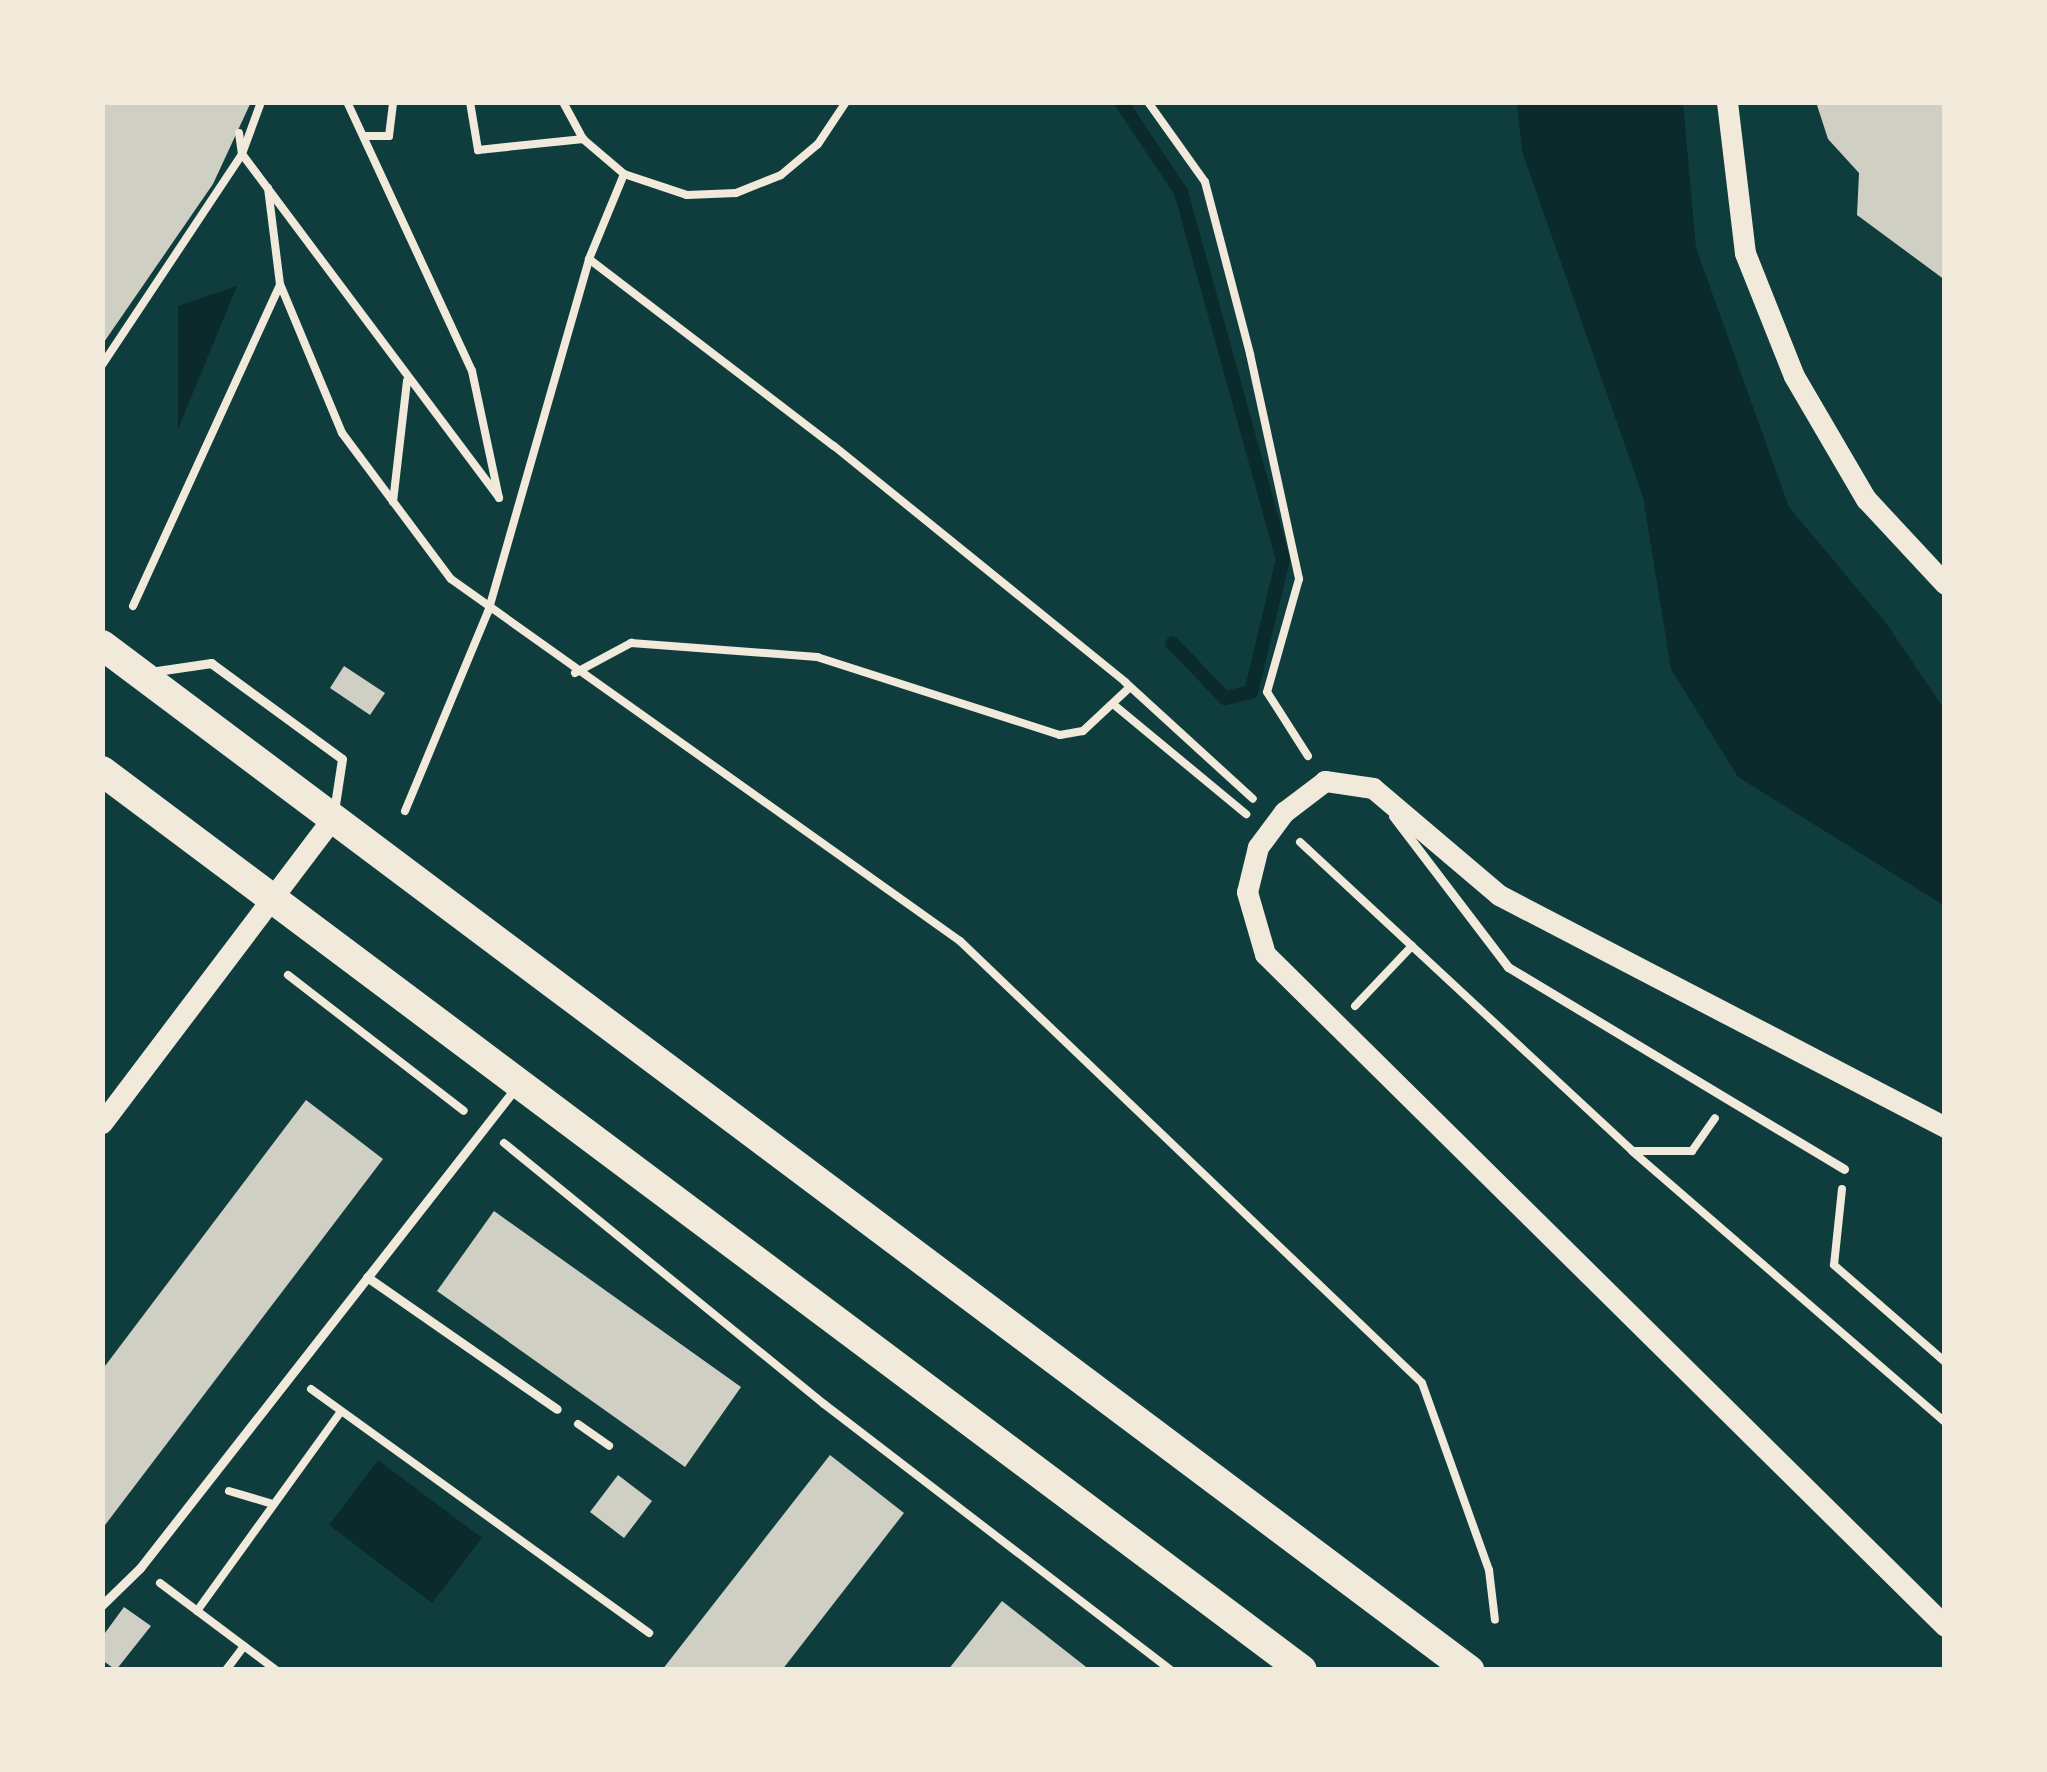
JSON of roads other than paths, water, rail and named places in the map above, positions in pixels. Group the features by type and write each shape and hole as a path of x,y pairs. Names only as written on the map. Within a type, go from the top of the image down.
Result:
{"main road":[{"path":"102,645 1469,1670"},
{"path":"102,771 1302,1670"}],"street":[{"path":"1727,102 1745,253 1793,376 1866,499 1945,584"},
{"path":"1945,1127 1499,895 1373,788 1325,781 1267,831 1247,892 1265,954 1334,1028 1945,1626"},
{"path":"102,1123 334,816"}],"lane":[{"path":"141,674 211,663 342,759 334,816"},
{"path":"1373,788 1508,967 1844,1169"},
{"path":"102,1605 140,1568 518,1084"},
{"path":"367,1277 557,1409"}],"water":[{"path":"1517,102 1683,102 1696,248 1789,507 1886,623 1945,710 1945,906 1738,777 1671,669 1643,497 1522,151"},
{"path":"237,286 178,429 178,306"},
{"path":"378,1460 482,1538 432,1603 329,1525"}],"waterway":[{"path":"1121,102 1181,192 1283,559 1251,692 1225,698 1172,643"}]}
